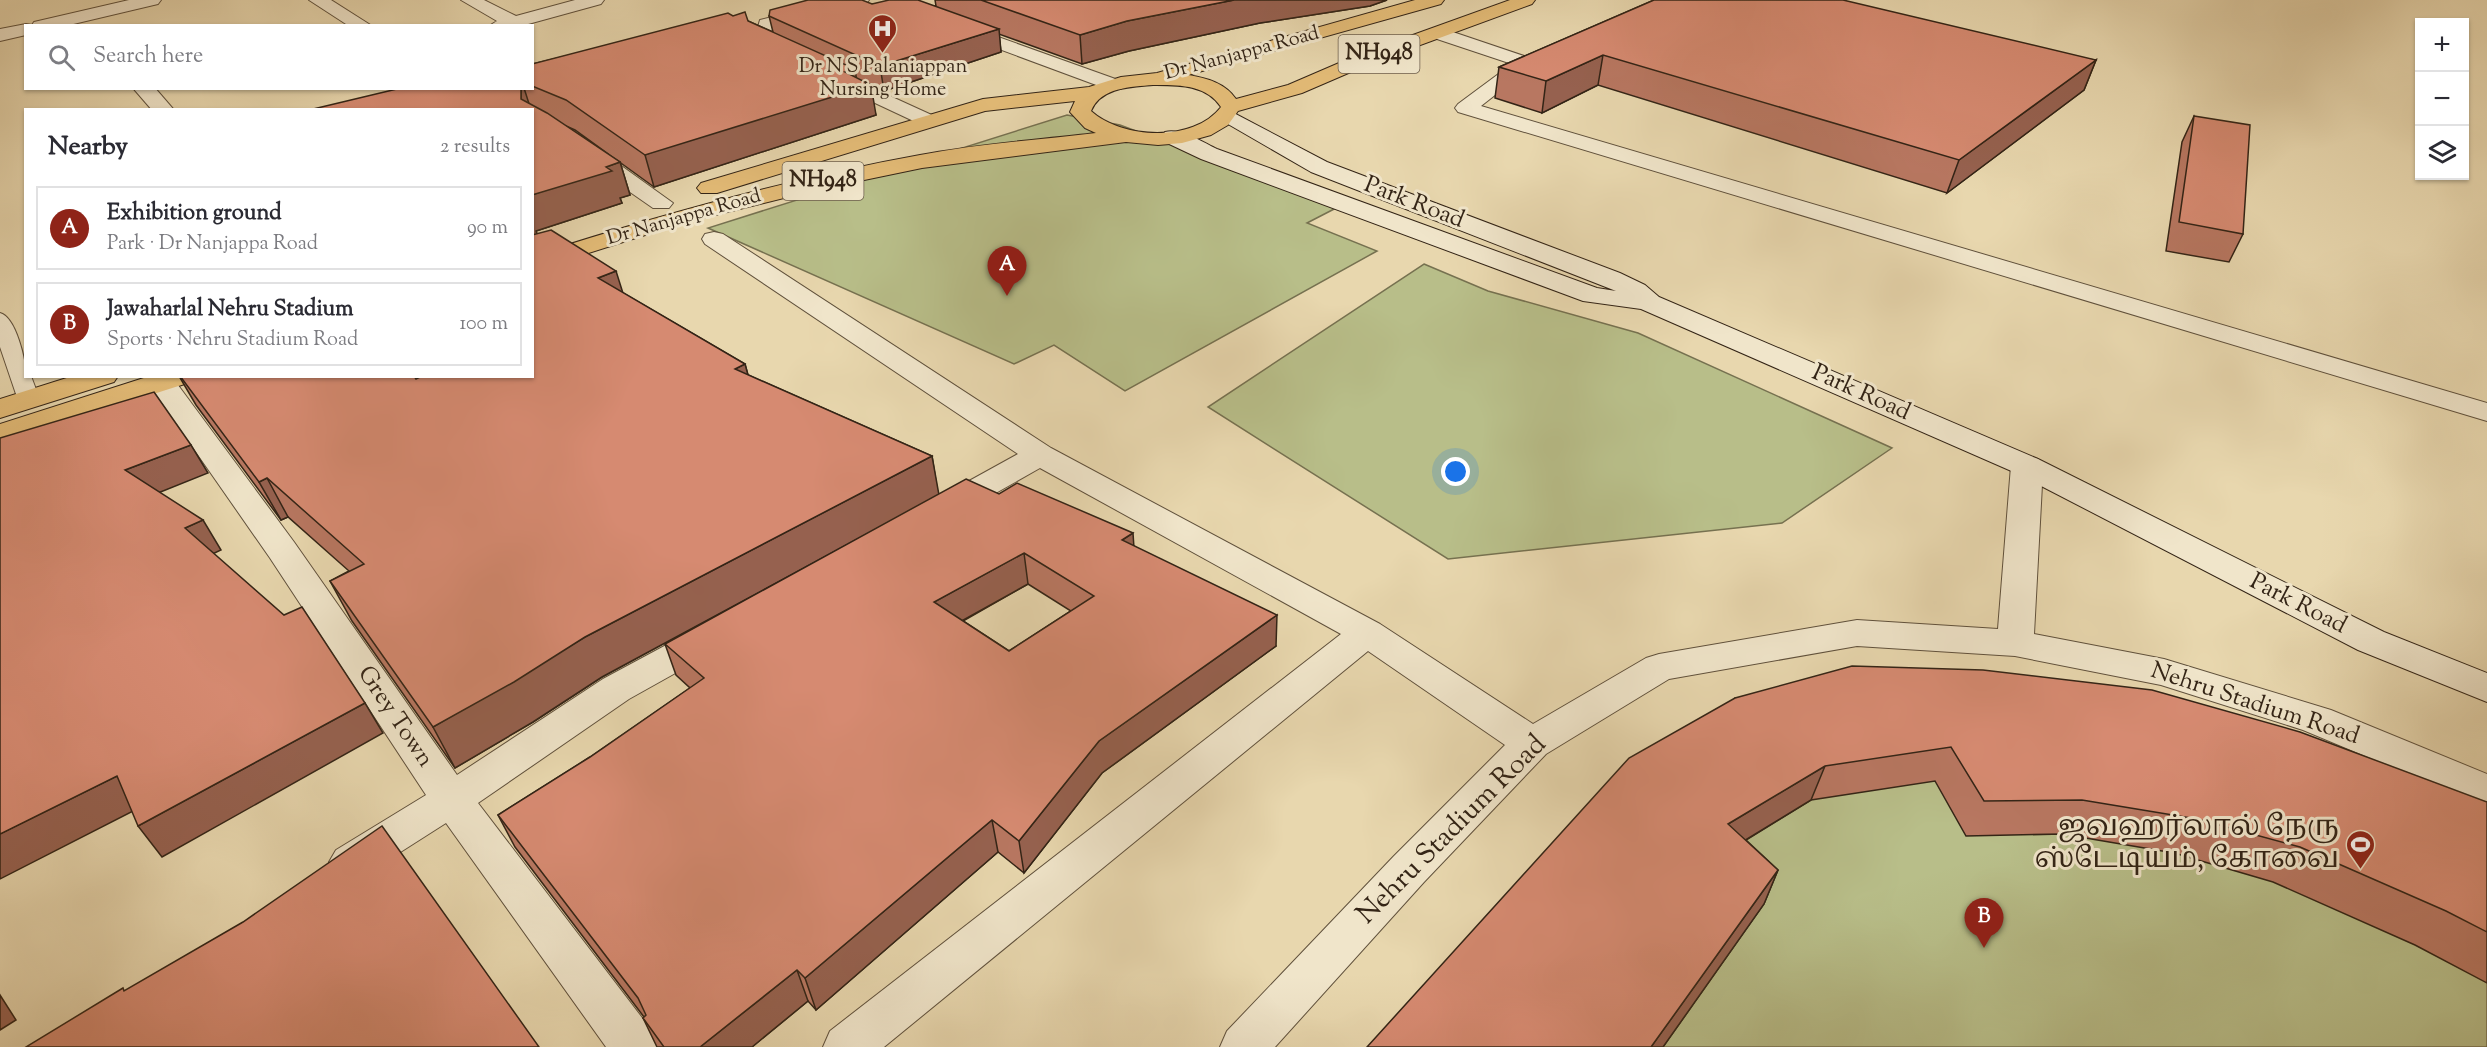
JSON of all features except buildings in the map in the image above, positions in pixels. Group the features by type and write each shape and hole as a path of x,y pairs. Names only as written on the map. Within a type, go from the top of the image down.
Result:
{"highway":[{"name":"Dr Nanjappa Road","path":"1153,79 1435,0"},
{"name":"Dr Nanjappa Road","path":"1229,111 1295,89 1367,58 1526,0"},
{"name":"NH948","path":"1153,79 1198,83 1215,89 1227,97 1229,111 1216,125 1173,137 1122,135 1101,130 1086,122 1080,112 1082,102 1092,93 1114,85 1153,79"},
{"name":"Dr Nanjappa Road","path":"534,262 552,244 661,203 929,121 983,105 1092,93"},
{"name":"Dr Nanjappa Road","path":"552,244 675,218 825,180 922,161 1122,135"},
{"path":"0,409 98,378"},
{"path":"0,434 172,380"}],"street":[{"path":"57,24 74,22 152,0"},
{"path":"318,0 360,24"},
{"path":"470,0 505,23 595,0"},
{"path":"860,0 766,24 762,43 929,121"},
{"path":"55,6 74,22"},
{"path":"938,20 1114,85"},
{"path":"0,34 24,29"},
{"path":"1438,33 1526,63 1465,108 2487,412"},
{"path":"145,90 162,108"},
{"name":"Park Road","path":"1229,111 1319,167 1611,278 1636,291 1650,303 2027,466 2371,641 2487,688"},
{"path":"534,120 566,137 661,203"},
{"path":"1173,137 1209,154 1592,295 1650,303"},
{"path":"714,239 1040,455 1367,633 1532,743"},
{"name":"Grey Town","path":"172,380 282,550 452,799 635,1047"},
{"path":"916,524 1040,455"},
{"path":"2015,642 2027,466"},
{"path":"313,886 452,799 616,689 740,620"},
{"path":"847,1047 1367,633"},
{"name":"Nehru Stadium Road","path":"1244,1047 1409,869 1532,743 1659,667 1857,633 2015,642 2164,672 2317,720 2487,790"}],"lane":[{"path":"0,318 29,400"}],"green space":[{"path":"1067,115 1120,125 1338,207 1307,223 1377,251 1125,391 1054,345 1014,364 708,228"},
{"path":"1424,264 1488,291 1638,333 1892,448 1782,523 1448,559 1208,407"},
{"path":"1724,732 2487,849 2487,1047 1393,1047"}],"place":[{"name":"Dr N S Palaniappan Nursing Home","path":"883,54"},
{"name":"Exhibition ground","path":"1007,296"},
{"name":"ஜவஹர்லால் நேரு ஸ்டேடியம், கோவை","path":"2360,870"},
{"name":"Jawaharlal Nehru Stadium","path":"1984,948"}]}
